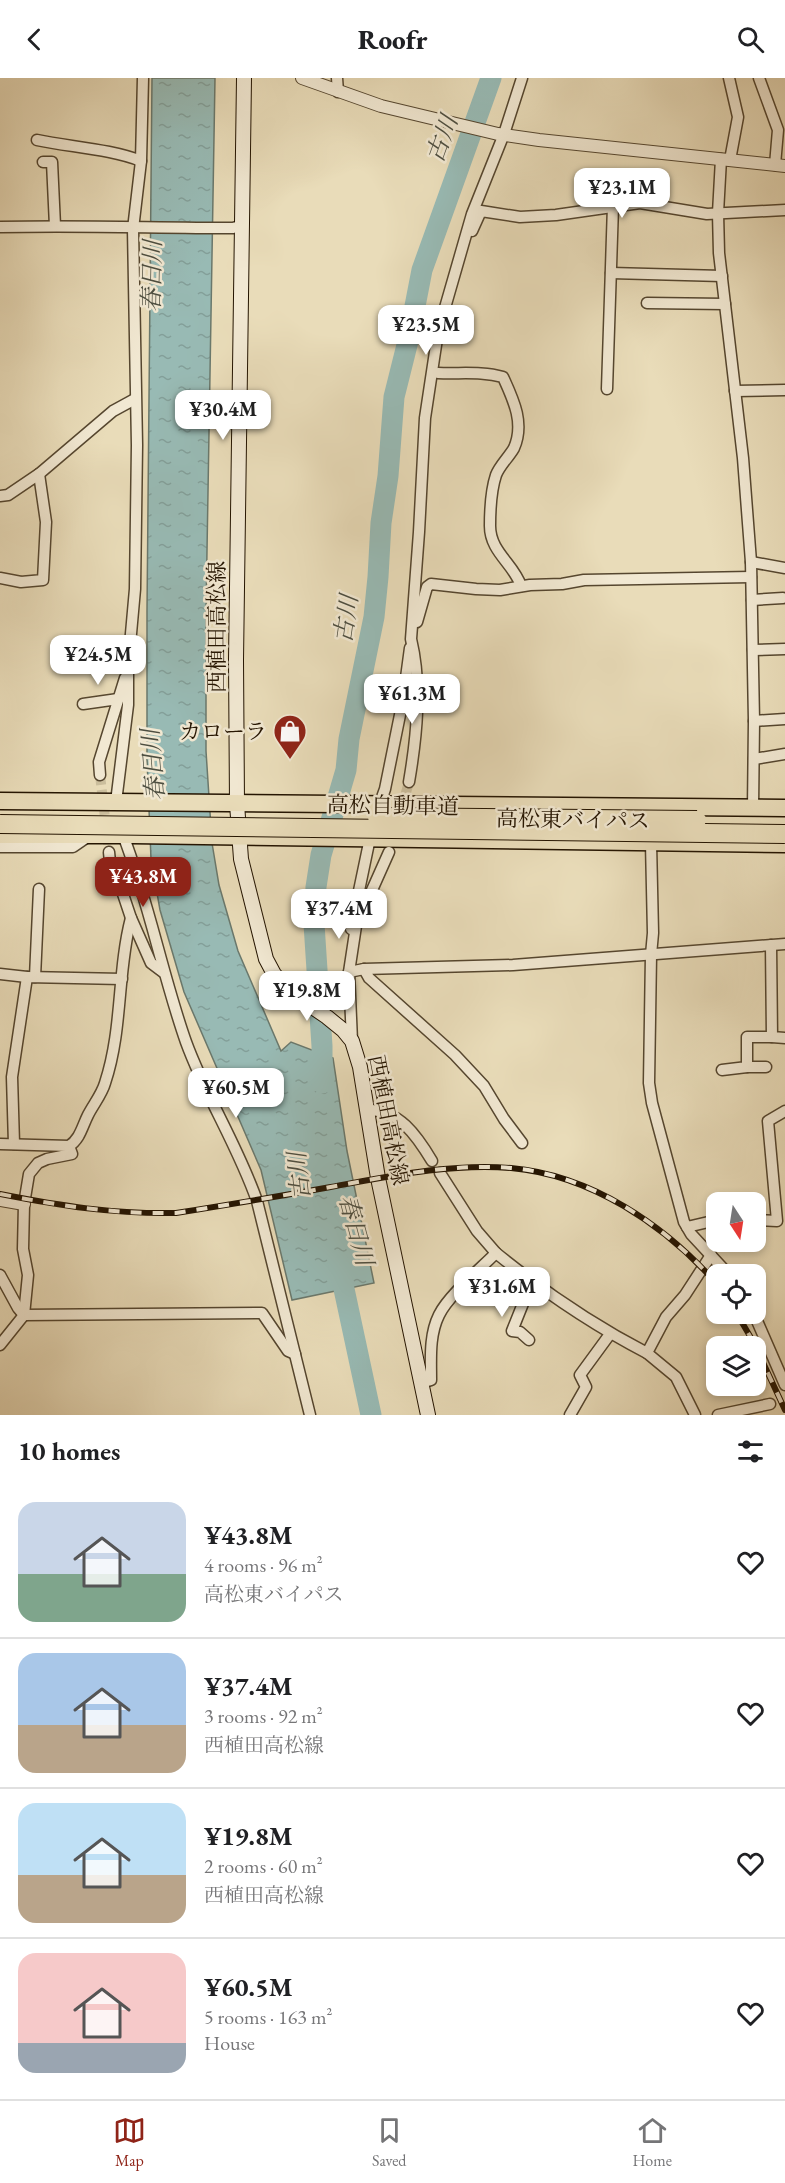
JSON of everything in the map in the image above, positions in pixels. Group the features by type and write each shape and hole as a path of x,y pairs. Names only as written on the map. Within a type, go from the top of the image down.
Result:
{"highway":[{"name":"高松東バイパス","path":"0,801 785,808"},
{"name":"高松自動車道","path":"0,814 785,821"},
{"name":"高松自動車道","path":"0,824 785,834"},
{"name":"高松東バイパス","path":"0,835 785,844"}],"main road":[{"name":"西植田高松線","path":"244,78 237,227 236,660 232,837 241,859 266,959 274,974 289,991 343,1030 352,1041 360,1067 378,1178 428,1415"}],"street":[{"path":"122,803 128,667 135,589 135,229 141,161 143,78"},
{"path":"302,78 381,106 501,134 780,166 778,130 759,78"},
{"path":"337,78 338,92"},
{"path":"376,803 385,789 403,700 411,639 426,409 438,332 472,214 522,78"},
{"path":"729,78 738,117 725,159 718,213 719,253 743,458 751,562 753,808"},
{"path":"37,140 125,154 141,161"},
{"path":"43,162 52,162 54,226"},
{"path":"464,240 469,237 482,211 487,187 486,178"},
{"path":"482,211 520,217 556,215 640,203 707,214 785,210"},
{"path":"607,389 613,206"},
{"path":"0,227 135,229 237,227"},
{"path":"611,273 722,276"},
{"path":"646,303 725,304"},
{"path":"426,409 438,373 445,310"},
{"path":"438,373 486,372 503,377 514,400 518,418 518,434 514,448 496,475 490,528 495,547 518,576 521,586"},
{"path":"735,392 785,390"},
{"path":"0,496 8,495 39,474 113,411 135,399"},
{"path":"0,578 21,582 43,580 46,522 39,474"},
{"path":"751,562 785,568"},
{"path":"412,625 416,624 427,587 431,584 476,590 500,590 521,586 562,585 584,580 751,577"},
{"path":"752,600 783,598"},
{"path":"409,782 416,740 416,660 411,639"},
{"path":"753,650 785,650"},
{"path":"100,775 99,762 128,667"},
{"path":"83,704 118,699"},
{"path":"754,721 785,719"},
{"path":"754,759 785,754"},
{"path":"0,847 73,847 89,835"},
{"path":"128,835 163,972 186,1042 202,1082 254,1190 310,1415"},
{"path":"352,1041 351,922 367,838"},
{"path":"651,843 653,933 648,1063 652,1103 671,1180 687,1227 719,1264"},
{"path":"109,852 111,872 123,894 151,963 163,972"},
{"path":"350,955 356,926 389,852"},
{"path":"14,1144 12,1077 31,977 39,889"},
{"path":"0,1144 69,1146 76,1141 96,1098 105,1086 117,1030 124,943 131,918"},
{"path":"350,972 364,969 513,965 785,944"},
{"path":"771,945 772,1037"},
{"path":"364,969 369,978 455,1055 484,1086 522,1143"},
{"path":"0,974 122,980"},
{"path":"747,1067 747,1037 785,1038"},
{"path":"722,1070 766,1067"},
{"path":"367,1110 376,1110 404,1122 418,1137 432,1161"},
{"path":"766,1220 777,1221 768,1121 785,1111"},
{"path":"0,1345 24,1315 28,1275 23,1249 24,1204 29,1174 33,1168 46,1159 72,1154 69,1146"},
{"path":"440,1173 477,1231 496,1252 532,1281 610,1334 647,1353 676,1377 695,1415"},
{"path":"0,1200 24,1204"},
{"path":"687,1227 706,1223"},
{"path":"421,1383 431,1380 431,1350 439,1313 496,1252"},
{"path":"647,1353 666,1317 685,1295 711,1255"},
{"path":"0,1275 24,1315 262,1313 288,1351 295,1354"},
{"path":"530,1340 520,1332 512,1331 532,1281"},
{"path":"758,1324 785,1385"},
{"path":"570,1415 586,1387 580,1375 610,1334"},
{"path":"718,1415 770,1404"}],"water":[{"path":"152,78 215,78 206,610 206,751 212,843 219,885 238,951 281,1051 291,1042 333,1058 347,1151 374,1283 292,1300 261,1170 184,992 160,910 151,859 147,759 147,612"}],"waterway":[{"name":"古川","path":"322,1083 322,1046 314,924 316,887 321,855 346,770 349,739 374,617 394,397 422,270 491,78"},
{"name":"春日川","path":"338,1261 371,1415"}],"tunnel":[{"path":"100,775 109,852"},
{"path":"401,810 409,782"}],"railway":[{"path":"0,1194 87,1208 176,1213 418,1172 464,1167 511,1168 541,1173 598,1192 650,1223 706,1272"},
{"path":"743,1324 785,1410"}],"place":[{"name":"カローラ","path":"290,760"}]}
